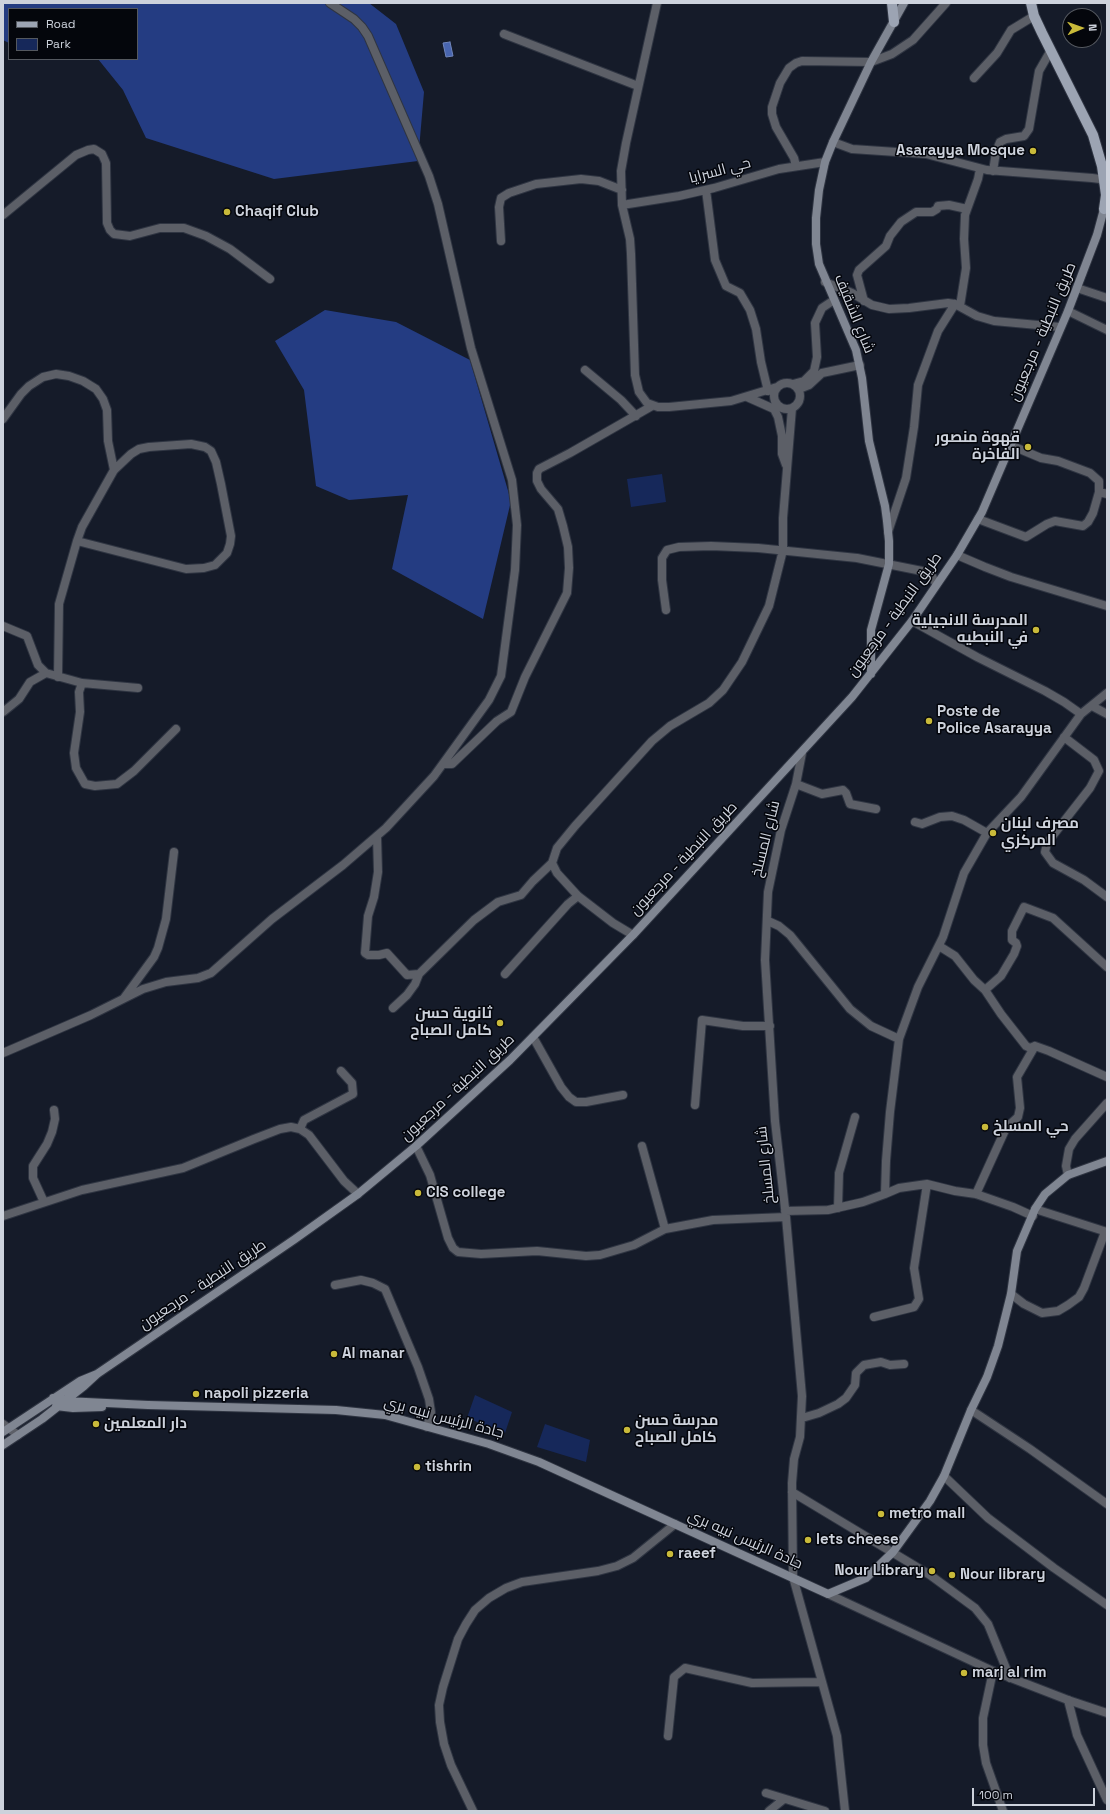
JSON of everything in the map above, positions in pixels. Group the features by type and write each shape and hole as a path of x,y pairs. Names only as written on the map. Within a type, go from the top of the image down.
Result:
{"main road":[{"path":"892,3 894,22"},
{"name":"شارع الشقيف","path":"871,674 871,630 889,564 888,532 885,506 869,441 860,365 850,334 825,282 819,264 816,244 816,218 819,190 825,162 833,142 871,62 904,3"},
{"path":"1031,3 1034,16 1093,135 1104,166 1106,208"},
{"name":"طريق النبطية - مرجعيون","path":"3,1445 65,1401 97,1374 295,1239 358,1194 416,1146 533,1037 633,935 802,753 871,674 912,621 957,555 978,519 1068,311 1106,208"},
{"path":"828,1594 866,1578 893,1552 930,1501 944,1476 971,1410 987,1377 998,1346 1011,1294 1017,1251 1034,1213 1045,1194 1068,1175 1107,1162"},
{"name":"طريق النبطية - مرجعيون","path":"5,1428 88,1376 97,1374"},
{"name":"جادة الرئيس نبيه بري","path":"53,1398 65,1401 350,1411 385,1415 489,1444 539,1462 828,1594"},
{"name":"جادة الرئيس نبيه بري","path":"46,1403 58,1406 85,1408 118,1407 127,1404"}],"street":[{"path":"3,1053 91,1015 154,985 198,978 211,973 272,919 343,865 377,836 415,798 443,764 489,700 501,676 515,570 517,525 512,480 473,355 438,204 429,176 368,36 354,19 330,3"},
{"path":"657,3 621,171 622,205 630,239 635,375 642,398 652,406 669,407 724,402 768,391 785,383 796,387 810,385 822,373 860,365"},
{"path":"796,166 794,158 776,127 772,114 772,107 780,83 789,68 802,61 871,62 892,54 914,40 946,3"},
{"path":"974,78 997,53 1011,30 1034,16"},
{"path":"504,34 638,86"},
{"path":"993,171 996,152 1000,142 1006,139 1024,136 1029,129 1039,71 1051,50"},
{"path":"833,142 852,149 926,154 980,169 993,171 1092,178 1100,179 1105,183"},
{"path":"3,215 76,155 88,150 94,150 102,154 106,163 107,223 110,230 114,234 130,236 160,228 184,228 206,236 230,249 270,279"},
{"name":"حي السرايا","path":"622,205 671,198 796,166 825,162"},
{"path":"888,532 906,478 914,427 918,385 938,331 957,305 965,278 964,231 967,209 980,169"},
{"path":"501,241 499,207 501,198 509,193 536,184 581,179 599,181 622,190"},
{"path":"706,190 716,260 726,286 740,293 750,310 756,329 761,362 768,391"},
{"path":"864,301 858,275 859,270 886,246 890,236 901,222 916,212 932,212 937,209 938,206 950,205 967,209"},
{"path":"825,282 852,293 872,305 889,309 909,308 943,303 957,305 977,316 994,321 1060,327"},
{"path":"1077,288 1107,298"},
{"path":"796,387 814,371 817,357 815,323 822,308 834,300"},
{"path":"1068,311 1107,330"},
{"path":"584,370 621,400 636,416"},
{"path":"3,419 20,394 29,386 44,377 56,374 69,376 83,381 96,389 103,399 107,410 108,441 114,470"},
{"path":"777,387 774,394 782,436 782,454 787,470"},
{"path":"747,397 776,407 792,408 796,405 800,398 796,387"},
{"path":"443,764 452,764 497,721 511,712 525,677 567,593 568,561 563,526 558,509 541,489 537,481 537,473 539,468 570,453 611,428 636,416 652,406"},
{"path":"393,1008 407,995 415,984 419,974 464,928 498,902 521,895 552,863 557,848 644,749 670,726 709,703 723,690 742,662 769,606 783,550 783,518 792,408"},
{"path":"58,677 59,604 77,541 82,527 114,470 138,449 191,444 205,447 211,451 216,462 230,536 230,544 227,553 215,565 204,568 186,569 77,541"},
{"path":"978,519 1026,537 1047,524 1055,522 1083,526 1088,522 1103,493 1099,481 1090,473 1058,461 1041,458 1010,445"},
{"path":"666,610 663,595 661,562 664,554 671,548 712,546 783,550 851,557 922,571 932,576 936,584"},
{"path":"957,555 1011,577 1107,606"},
{"path":"912,621 977,657 1045,691 1081,714"},
{"path":"3,626 27,636 38,665 46,673 82,683 138,688"},
{"path":"3,712 19,699 30,682 46,673"},
{"path":"82,683 79,692 80,712 74,753 76,768 85,784 95,786 117,784 134,771 176,729"},
{"path":"885,1194 890,1112 900,1039 918,987 939,946 964,873 987,833 1021,797 1081,714 1107,693"},
{"path":"1092,706 1107,714"},
{"path":"1064,737 1094,760 1099,771 1090,788 1046,843 1045,852 1053,863 1084,880 1107,897"},
{"name":"شارع المسلخ","path":"802,753 796,784 786,809 768,892 768,921 765,960 770,1026 774,1121 785,1214 800,1370 802,1418 800,1437 794,1459 792,1492 793,1577 837,1736 845,1811"},
{"path":"796,784 822,794 843,790 850,804 876,809"},
{"path":"915,822 920,825 940,817 952,816 964,820 987,833"},
{"path":"377,836 378,872 374,897 368,916 365,953 368,956 379,956 387,953 407,975 419,974"},
{"path":"124,999 158,948 166,919 174,852"},
{"path":"552,863 557,873 578,896 613,923 633,935"},
{"path":"505,974 568,904 578,896"},
{"path":"985,990 1001,976 1014,954 1017,946 1012,940 1012,931 1024,907 1053,918 1107,967"},
{"path":"768,921 779,926 790,936 795,944 850,1009 871,1026 900,1039"},
{"path":"939,946 955,956 985,990 1001,1014 1026,1046 1030,1048 1035,1046 1107,1077"},
{"path":"695,1104 702,1020 743,1026 770,1026"},
{"path":"533,1037 561,1087 572,1100 576,1102 586,1102 623,1095"},
{"path":"976,1194 1006,1128 1018,1117 1020,1108 1017,1076 1035,1046"},
{"path":"300,1129 304,1120 353,1094 352,1083 342,1071"},
{"path":"1068,1175 1066,1166 1069,1149 1075,1139 1107,1103"},
{"path":"44,1202 33,1178 33,1166 47,1144 52,1132 55,1119 54,1110"},
{"path":"838,1208 840,1172 855,1117"},
{"path":"3,1216 82,1190 183,1168 280,1129 291,1127 300,1129 309,1135 344,1182 358,1194"},
{"path":"416,1146 430,1175 448,1238 453,1248 458,1252 481,1254 537,1251 586,1256 600,1255 634,1245 665,1229 713,1220 828,1210 885,1194 900,1188 927,1184 955,1191 976,1194 1013,1207 1106,1232 1084,1288 1079,1297 1068,1305 1058,1311 1042,1313 1024,1304 1011,1294"},
{"path":"642,1146 665,1229"},
{"path":"874,1317 914,1307 920,1299 914,1268 927,1184"},
{"path":"335,1285 361,1280 373,1283 385,1289 418,1367 429,1399 431,1412 427,1427"},
{"path":"802,1418 819,1413 838,1404 846,1398 855,1385 856,1372 864,1365 881,1362 890,1365 904,1364"},
{"path":"971,1410 1030,1449 1107,1504"},
{"path":"5,1428 18,1435"},
{"path":"944,1476 988,1518 1054,1568 1107,1604"},
{"path":"792,1492 930,1575 975,1608 988,1624 1010,1678"},
{"path":"473,1811 451,1765 444,1744 440,1722 440,1705 443,1687 458,1638 475,1610 489,1598 506,1588 522,1582 598,1571 617,1566 633,1558 675,1524"},
{"path":"828,1594 993,1672 1107,1713"},
{"path":"668,1736 674,1677 685,1668 752,1682 822,1682"},
{"path":"993,1672 983,1718 983,1745 986,1763 1003,1811"},
{"path":"1068,1700 1077,1735 1107,1800"},
{"path":"766,1793 825,1811"},
{"path":"769,1811 784,1799"}],"green space":[{"path":"662,474 666,502 631,507 627,479"},
{"path":"475,1395 512,1412 505,1433 467,1418"},
{"path":"545,1424 590,1440 586,1462 537,1447"}],"shaded area":[{"path":"3,3 369,3 396,24 424,92 418,161 274,179 146,138 123,90 99,60 138,60 138,8 8,8 8,42 3,40"},
{"path":"450,42 453,56 446,57 443,43"},
{"path":"325,310 396,322 470,360 511,501 483,619 392,569 408,495 349,500 316,486 304,390 275,341"}],"place":[{"name":"Asarayya Mosque","path":"1033,151"},
{"name":"Chaqif Club","path":"227,212"},
{"name":"قهوة منصور الفاخرة","path":"1028,447"},
{"name":"المدرسة الانجيلية في النبطيه","path":"1036,630"},
{"name":"Poste de Police Asarayya","path":"929,721"},
{"name":"مصرف لبنان المركزي","path":"993,833"},
{"name":"ثانوية حسن كامل الصباح","path":"500,1023"},
{"name":"حي المسلخ","path":"985,1127"},
{"name":"CIS college","path":"418,1193"},
{"name":"Al manar","path":"334,1354"},
{"name":"napoli pizzeria","path":"196,1394"},
{"name":"دار المعلمين","path":"96,1424"},
{"name":"مدرسة حسن كامل الصباح","path":"627,1430"},
{"name":"tishrin","path":"417,1467"},
{"name":"metro mall","path":"881,1514"},
{"name":"lets cheese","path":"808,1540"},
{"name":"raeef","path":"670,1554"},
{"name":"Nour Library","path":"932,1571"},
{"name":"Nour library","path":"952,1575"},
{"name":"marj al rim","path":"964,1673"}]}
